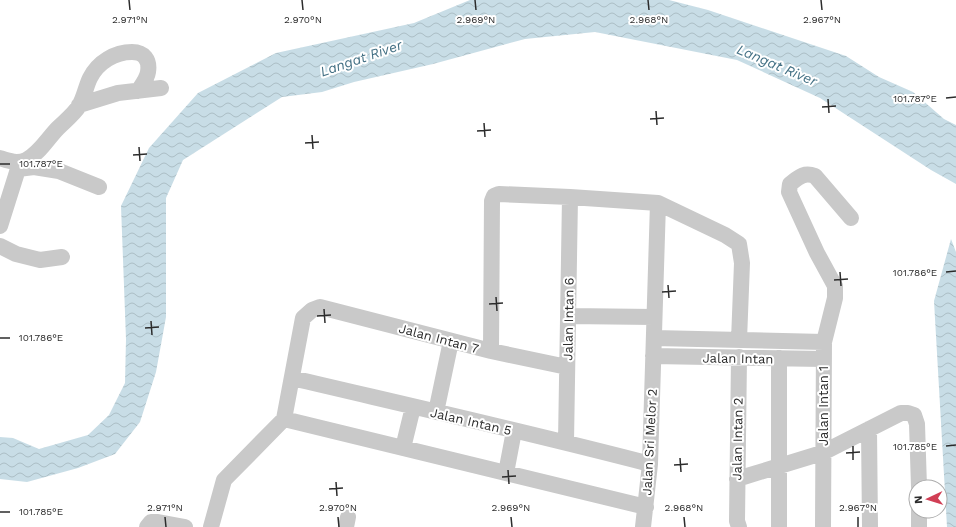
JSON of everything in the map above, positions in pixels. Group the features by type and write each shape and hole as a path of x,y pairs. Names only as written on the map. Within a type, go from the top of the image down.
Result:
{"street":[{"path":"11,163 26,160 36,154 79,106 90,77 97,66 106,60 128,52 138,52 144,55 148,62 148,72 146,80 138,91"},
{"path":"79,106 118,93 161,88"},
{"path":"11,163 58,172 99,187"},
{"path":"0,226 11,163"},
{"name":"Jalan Intan 1","path":"823,527 823,359 824,342 835,298 835,286 817,253 789,192 790,184 798,177 808,174 815,176 851,218"},
{"path":"492,351 492,200 494,196 499,194 658,203 725,235 739,244 742,263 739,340"},
{"name":"Jalan Intan 6","path":"566,442 570,197"},
{"name":"Jalan Sri Melor 2","path":"643,527 650,464 658,203"},
{"path":"0,246 16,254 40,260 62,257"},
{"name":"Jalan Intan 7","path":"292,378 303,318 312,310 320,307 492,351 567,367"},
{"path":"568,316 654,317"},
{"path":"654,338 824,342"},
{"path":"436,412 451,341"},
{"name":"Jalan Intan","path":"653,356 823,359"},
{"name":"Jalan Intan 2","path":"738,524 737,479 739,357"},
{"path":"779,358 779,527"},
{"path":"211,527 224,480 284,419 292,378"},
{"name":"Jalan Intan 5","path":"292,378 566,442 650,464"},
{"path":"402,448 413,407"},
{"path":"737,479 822,453 901,413 908,413 914,416 917,424 919,479"},
{"path":"284,419 646,508"},
{"path":"869,429 870,527"},
{"path":"506,473 514,431"},
{"path":"149,524 158,522 185,527"}],"water":[{"name":"Langat River","path":"470,0 669,0 708,10 846,56 879,77 913,92 944,119 956,125 956,184 931,170 820,98 737,60 595,32 525,39 433,64 354,82 322,92 282,97 183,160 166,198 166,317 156,372 140,422 115,454 78,468 27,482 0,479 0,437 13,438 39,449 88,435 109,415 125,383 126,339 121,206 149,148 198,93 276,53 414,23"},
{"path":"951,239 956,252 956,527 947,527 948,479 944,479 934,301"}]}
